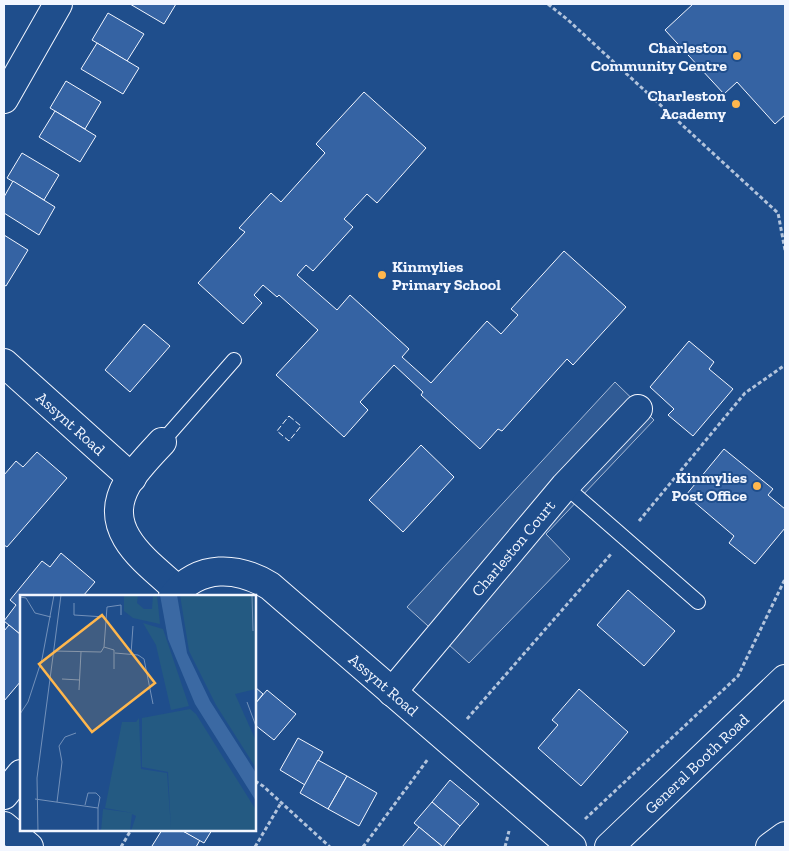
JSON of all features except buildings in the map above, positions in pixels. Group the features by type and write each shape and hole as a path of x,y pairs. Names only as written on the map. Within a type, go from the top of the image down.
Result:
{"street":[{"path":"4,99 58,4"},
{"name":"Assynt Road","path":"6,370 132,478"},
{"name":"Charleston Court","path":"392,692 565,486 638,409"},
{"name":"Assynt Road","path":"162,442 127,483 119,503 120,525 130,545 176,593 195,578 214,572 238,572 255,577 270,586 568,843"},
{"name":"General Booth Road","path":"608,847 785,679"},
{"path":"4,795 20,775"},
{"path":"4,826 29,847"},
{"path":"770,847 785,836"}],"lane":[{"path":"162,442 234,360"},
{"path":"565,486 698,602"}],"path":[{"path":"548,4 568,20 778,213 785,250"},
{"path":"568,843 738,676 785,579"},
{"path":"363,847 424,764 448,739"},
{"path":"256,782 330,847"},
{"path":"255,847 281,803"},
{"path":"121,847 130,831"}],"shaded area":[{"path":"615,382 654,420 546,534 570,559 469,663 407,607"}],"fence":[{"path":"289,416 301,426 289,441 277,431 289,416"}],"place":[{"name":"Charleston Community Centre","path":"737,56"},
{"name":"Charleston Academy","path":"736,104"},
{"name":"Kinmylies Primary School","path":"382,275"},
{"name":"Kinmylies Post Office","path":"757,486"}]}
